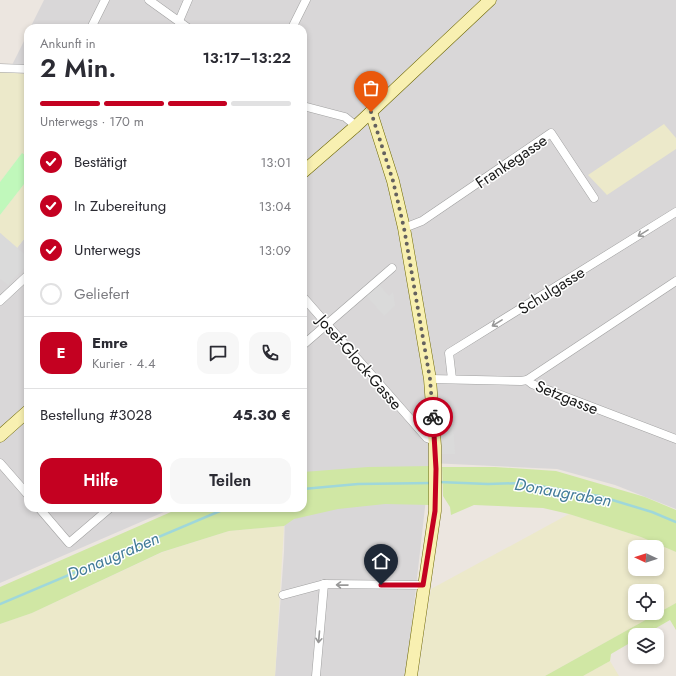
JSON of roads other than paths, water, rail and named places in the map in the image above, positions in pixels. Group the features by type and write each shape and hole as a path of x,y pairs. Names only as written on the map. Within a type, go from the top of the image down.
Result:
{"street":[{"path":"93,24 105,0"},
{"path":"149,0 183,24"},
{"path":"179,21 188,0"},
{"path":"294,24 306,0"},
{"path":"307,169 371,112 486,1"},
{"path":"0,68 24,69"},
{"path":"307,107 345,117 356,126"},
{"path":"371,112 393,181 404,228 430,379 435,441 436,496 411,676"},
{"name":"Frankegasse","path":"404,228 422,221 551,133 594,198"},
{"name":"Schulgasse","path":"452,379 449,353 676,212"},
{"path":"307,342 392,268"},
{"path":"0,300 24,279"},
{"path":"527,380 676,281"},
{"name":"Josef-Glock-Gasse","path":"307,302 427,438 435,441"},
{"name":"Setzgasse","path":"430,379 527,380 532,384 675,437"},
{"path":"0,436 24,415"},
{"path":"0,463 24,490"},
{"path":"42,512 69,543 105,512"},
{"path":"283,595 324,584 423,585"},
{"path":"316,676 324,584"}],"waterway":[{"name":"Donaugraben","path":"439,482 488,484 522,483 599,496 652,512 676,522"},
{"name":"Donaugraben","path":"307,489 358,484 432,483"},
{"name":"Donaugraben","path":"0,604 218,512"}]}
